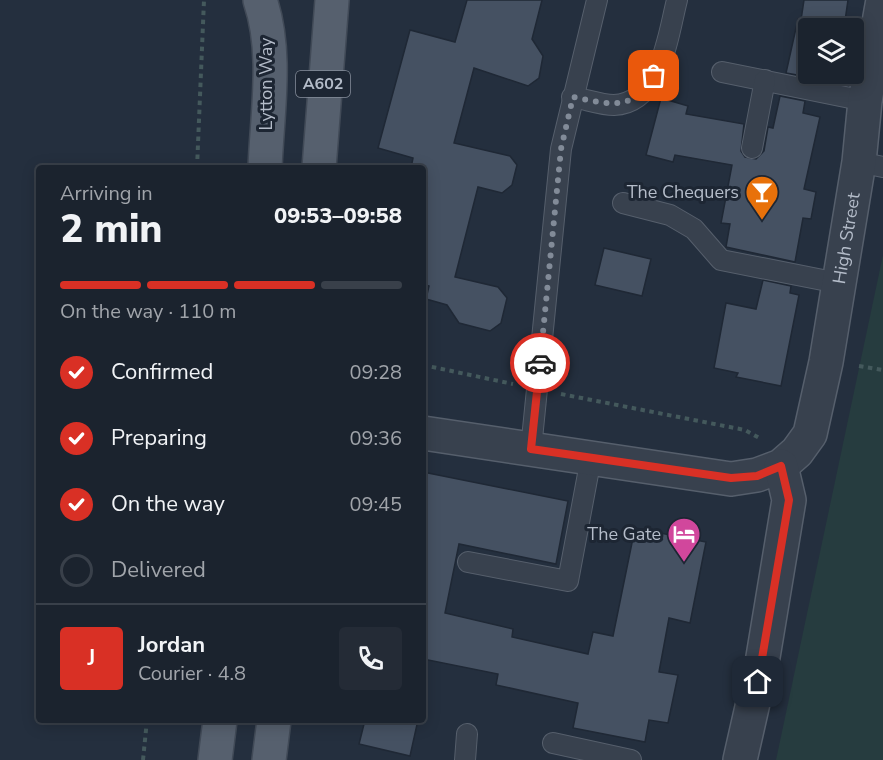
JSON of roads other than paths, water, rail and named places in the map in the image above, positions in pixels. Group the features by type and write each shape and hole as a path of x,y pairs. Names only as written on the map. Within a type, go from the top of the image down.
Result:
{"main road":[{"name":"Lytton Way","path":"260,0 265,13 269,52 265,165"},
{"name":"A602","path":"319,165 332,0"},
{"path":"215,760 220,723"},
{"path":"269,760 274,723"}],"street":[{"name":"High Street","path":"781,466 797,452 810,434 838,283 871,164 865,101 883,0"},
{"path":"426,433 731,478 757,476 781,466 789,500 762,663 740,760"}],"lane":[{"path":"531,449 561,149 597,0"},
{"path":"573,97 614,105 632,100 646,89 661,63 677,0"},
{"path":"722,72 865,101"},
{"path":"752,148 765,80"},
{"path":"623,203 670,215 694,229 721,260 838,283"},
{"path":"468,562 568,581 591,458"},
{"path":"465,760 467,734"},
{"path":"553,743 631,760"}],"place":[{"name":"The Chequers","path":"762,221"},
{"name":"The Gate","path":"684,563"}]}
